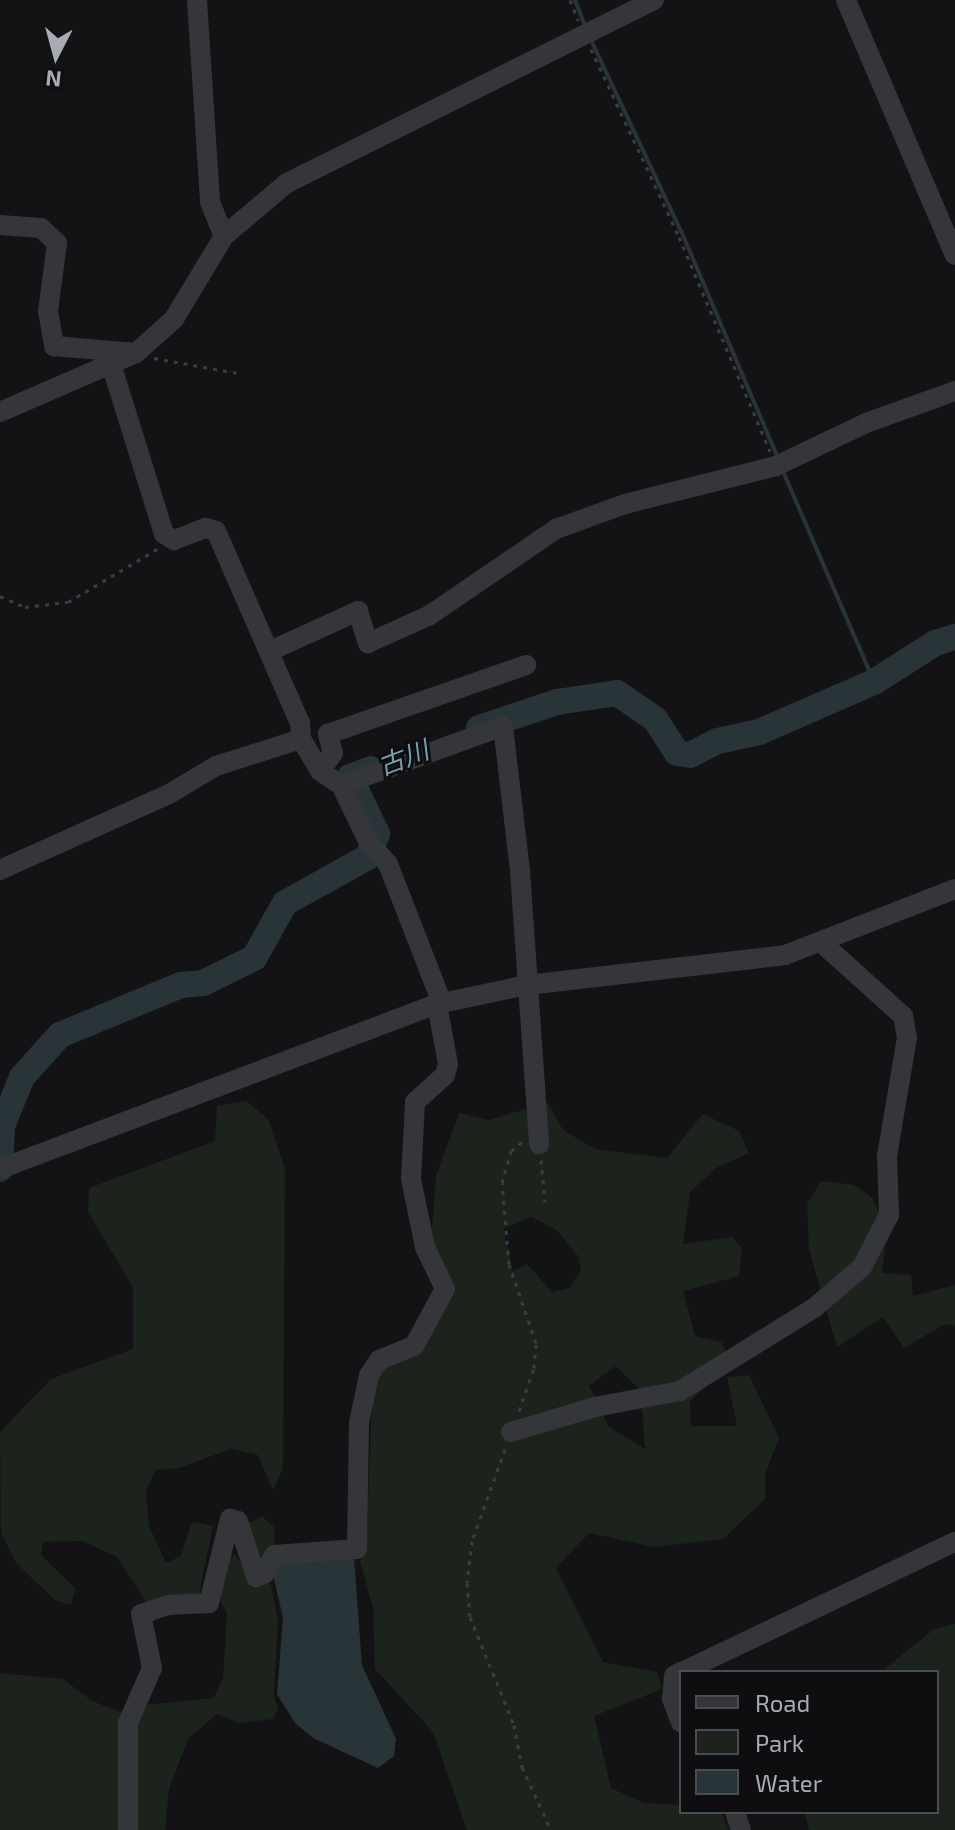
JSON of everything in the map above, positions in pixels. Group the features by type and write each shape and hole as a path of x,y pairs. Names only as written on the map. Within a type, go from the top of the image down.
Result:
{"street":[{"path":"197,0 210,202 224,236"},
{"path":"0,412 112,367 136,353 174,319 224,236 287,183 654,0"},
{"path":"846,0 955,255"},
{"path":"0,225 41,228 57,243 48,311 54,346 136,353"},
{"path":"112,367 168,538 206,528 216,531 300,723 301,739 320,771 349,782 503,726 539,1140"},
{"path":"270,651 358,611 368,643 430,615 556,529 625,504 776,466 866,423 955,391"},
{"path":"320,771 333,753 328,734 526,665"},
{"path":"0,870 169,794 216,766 301,739"},
{"path":"128,1830 128,1723 152,1668 141,1614 168,1605 209,1603 230,1519 238,1521 256,1577 265,1573 274,1555 357,1549 359,1423 369,1375 379,1360 414,1346 445,1289 425,1247 411,1179 415,1102 445,1075 448,1064 440,1004 402,890 373,848 349,782"},
{"path":"2,1168 440,1004 527,985 754,961 823,944 955,889"},
{"path":"511,1432 595,1407 680,1391 814,1308 862,1267 889,1215 887,1156 907,1038 903,1016 823,944"},
{"path":"685,1670 955,1542"},
{"path":"679,1673 674,1676 672,1699 679,1717"}],"path":[{"path":"585,36 679,237 776,466"},
{"path":"136,353 237,373"},
{"path":"0,596 25,607 68,602 168,538"},
{"path":"545,1202 539,1140 511,1151 502,1183 509,1264 536,1343 534,1368 472,1541 469,1606 479,1648 514,1725 522,1767 551,1830"}],"green space":[{"path":"246,1101 268,1119 285,1169 283,1469 273,1490 258,1455 231,1449 179,1468 156,1470 146,1490 149,1526 166,1563 181,1556 192,1522 213,1526 198,1599 148,1605 117,1557 83,1541 43,1542 41,1555 75,1588 71,1605 55,1600 16,1563 1,1533 0,1432 51,1379 133,1349 133,1287 88,1212 89,1188 215,1141 217,1106"},
{"path":"548,1103 563,1130 595,1149 667,1158 703,1114 739,1131 749,1153 716,1168 690,1192 683,1244 732,1237 742,1248 739,1276 683,1291 695,1336 721,1342 729,1357 703,1374 642,1392 616,1366 589,1386 609,1427 645,1449 642,1404 709,1384 690,1401 691,1426 737,1426 727,1377 749,1375 779,1438 765,1474 765,1499 723,1539 655,1547 589,1533 556,1568 603,1662 657,1672 662,1689 594,1716 611,1788 644,1803 679,1805 679,1814 722,1814 729,1830 467,1830 433,1732 375,1669 373,1608 360,1561 366,1547 373,1382 448,1296 431,1242 436,1175 459,1113 488,1120","holes":["531,1217 557,1230 578,1256 581,1270 570,1288 552,1292 527,1264 513,1271 503,1229"]},
{"path":"821,1181 854,1185 873,1198 887,1233 882,1273 911,1275 913,1296 955,1285 955,1326 945,1324 904,1348 883,1317 837,1347 809,1249 807,1204"},
{"path":"262,1516 274,1527 275,1547 262,1563 245,1525"},
{"path":"235,1554 251,1581 269,1576 278,1620 274,1696 278,1708 273,1719 238,1723 217,1714 188,1739 169,1789 165,1830 0,1830 0,1673 63,1679 92,1701 121,1712 122,1743 142,1705 214,1698 223,1678 227,1613 216,1595 221,1565"},
{"path":"955,1624 955,1830 809,1830 805,1814 939,1814 939,1670 883,1670 934,1629"}],"water":[{"path":"354,1558 362,1665 396,1739 394,1756 378,1768 313,1738 295,1723 277,1694 283,1618 273,1574 279,1561"}],"waterway":[{"path":"575,0 584,23"},
{"path":"592,42 682,233 777,456"},
{"path":"782,469 874,682"},
{"name":"古川","path":"479,728 557,702 617,693 655,719 677,753 690,755 718,741 759,732 874,682 935,643 955,637"},
{"name":"古川","path":"0,1169 2,1126 22,1077 60,1035 181,985 203,983 254,958 285,903 368,857 377,834 350,777 371,769"}]}
